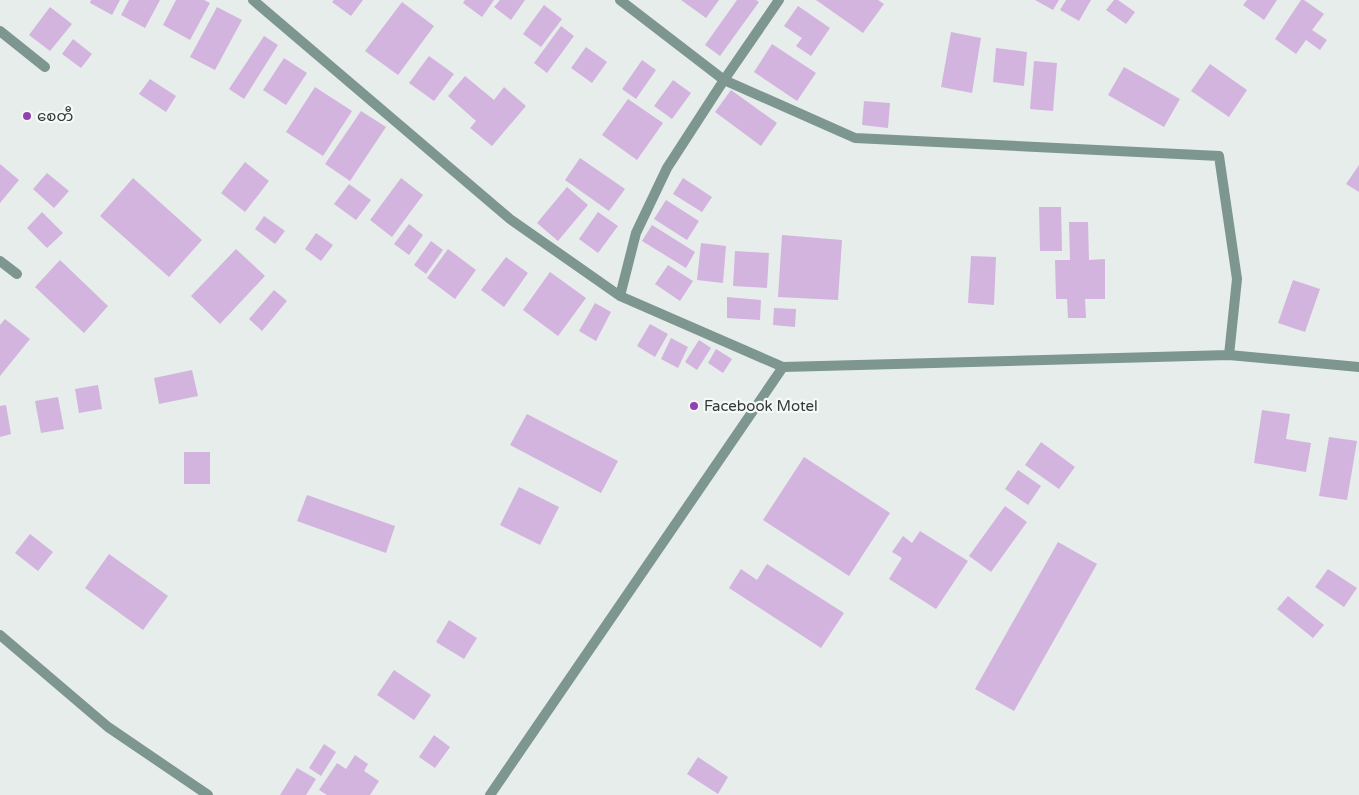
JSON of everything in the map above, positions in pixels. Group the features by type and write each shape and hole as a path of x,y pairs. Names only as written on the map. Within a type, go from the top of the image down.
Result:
{"street":[{"path":"254,0 510,219 620,296 783,367 1229,355 1359,367"},
{"path":"620,0 724,80 855,138 1220,156 1237,280 1229,355"},
{"path":"620,296 636,233 667,168 779,0"},
{"path":"0,31 45,66"},
{"path":"0,261 17,274"},
{"path":"490,795 783,367"},
{"path":"0,634 108,727 208,795"}],"building":[{"path":"91,0 120,0 112,15 90,3"},
{"path":"129,0 160,0 145,28 121,15"},
{"path":"176,0 204,0 210,3 190,40 163,25"},
{"path":"334,0 363,0 351,16 332,2"},
{"path":"465,0 494,0 482,17 463,3"},
{"path":"500,0 525,0 511,20 494,7"},
{"path":"681,0 719,0 706,18"},
{"path":"737,0 756,0 759,2 720,56 705,45"},
{"path":"816,0 878,0 884,4 863,33"},
{"path":"1035,0 1059,0 1053,10"},
{"path":"1066,0 1091,0 1079,21 1060,10"},
{"path":"1114,0 1118,0 1135,12 1126,24 1106,10"},
{"path":"1247,0 1277,0 1264,20 1243,5"},
{"path":"1301,0 1304,0 1324,14 1312,30 1327,40 1320,50 1306,40 1296,54 1275,39"},
{"path":"402,2 434,26 398,75 365,51"},
{"path":"544,5 562,19 541,47 523,34"},
{"path":"798,6 830,28 811,56 796,46 802,38 784,26"},
{"path":"50,7 72,24 50,51 29,35"},
{"path":"217,7 242,20 215,70 190,57"},
{"path":"561,26 574,36 547,73 534,63"},
{"path":"951,32 981,38 972,93 941,87"},
{"path":"264,36 278,45 244,99 229,89"},
{"path":"73,39 92,54 81,68 62,54"},
{"path":"772,44 816,73 797,101 754,72"},
{"path":"586,47 607,62 592,83 571,68"},
{"path":"996,48 1027,52 1024,86 993,82"},
{"path":"429,56 454,74 434,101 409,83"},
{"path":"284,58 307,73 286,105 263,90"},
{"path":"642,60 656,70 636,99 622,89"},
{"path":"1034,61 1057,63 1053,111 1030,109"},
{"path":"1210,64 1247,90 1229,117 1191,91"},
{"path":"1124,67 1180,99 1164,127 1108,95"},
{"path":"465,76 494,100 504,87 526,106 492,146 470,128 476,121 448,96"},
{"path":"150,79 176,96 166,112 139,94"},
{"path":"673,80 691,93 672,119 654,106"},
{"path":"315,87 352,111 323,156 286,132"},
{"path":"731,90 777,123 761,146 715,112"},
{"path":"628,99 663,123 637,160 602,135"},
{"path":"864,101 890,103 888,128 862,125"},
{"path":"361,111 386,127 350,181 325,164"},
{"path":"580,158 625,189 609,211 565,180"},
{"path":"245,162 269,181 245,212 221,193"},
{"path":"0,164 19,180 0,203"},
{"path":"1359,165 1359,192 1346,184"},
{"path":"47,173 69,191 54,208 33,189"},
{"path":"133,178 202,240 169,277 100,216"},
{"path":"401,178 423,195 392,237 370,220"},
{"path":"683,178 712,197 702,212 673,194"},
{"path":"349,184 371,200 356,220 334,204"},
{"path":"567,187 588,205 558,241 537,223"},
{"path":"666,200 699,221 687,240 654,219"},
{"path":"1039,207 1061,207 1062,251 1040,251"},
{"path":"42,212 63,233 47,248 27,228"},
{"path":"598,212 618,226 598,253 579,239"},
{"path":"264,216 285,231 275,244 255,229"},
{"path":"1069,222 1088,222 1089,260 1105,259 1105,299 1085,299 1086,318 1068,318 1067,299 1056,299 1055,260 1070,260"},
{"path":"409,224 423,235 409,255 394,244"},
{"path":"652,225 695,252 686,268 642,241"},
{"path":"316,233 333,245 321,261 305,249"},
{"path":"782,235 842,240 838,300 778,297"},
{"path":"431,241 443,250 426,274 414,265"},
{"path":"701,243 726,246 723,283 697,280"},
{"path":"236,249 265,276 220,324 191,296"},
{"path":"448,249 476,270 455,299 427,278"},
{"path":"735,251 769,253 767,288 733,286"},
{"path":"971,256 996,257 994,305 968,303"},
{"path":"506,257 528,273 504,307 481,290"},
{"path":"60,260 108,306 84,333 35,287"},
{"path":"668,265 693,281 680,301 655,284"},
{"path":"550,272 586,298 558,336 523,310"},
{"path":"1293,280 1320,289 1305,332 1278,323"},
{"path":"274,290 287,301 262,331 249,319"},
{"path":"727,297 761,300 760,320 727,318"},
{"path":"595,303 611,312 596,341 579,331"},
{"path":"774,308 796,309 795,327 773,325"},
{"path":"5,319 30,339 0,376 0,325"},
{"path":"650,324 668,334 655,357 637,346"},
{"path":"671,338 688,347 678,368 661,359"},
{"path":"699,340 711,348 697,370 685,362"},
{"path":"716,349 732,359 723,373 708,363"},
{"path":"192,370 198,396 159,404 154,378"},
{"path":"98,385 102,409 79,413 75,389"},
{"path":"58,397 64,429 41,433 35,401"},
{"path":"6,405 11,434 0,437 0,406"},
{"path":"1262,410 1290,414 1286,439 1311,443 1306,472 1254,463"},
{"path":"527,414 618,461 601,493 510,445"},
{"path":"1329,437 1357,441 1347,500 1319,496"},
{"path":"1041,442 1075,467 1059,489 1025,465"},
{"path":"184,452 210,452 210,484 184,484"},
{"path":"804,457 890,513 849,576 763,520"},
{"path":"1018,470 1041,486 1028,505 1005,489"},
{"path":"519,487 559,507 540,545 500,525"},
{"path":"307,495 395,526 386,553 297,521"},
{"path":"1005,506 1027,522 991,572 969,556"},
{"path":"920,531 968,561 936,609 889,579 902,558 892,552 903,536 912,543"},
{"path":"30,534 53,552 38,571 15,553"},
{"path":"1058,542 1097,564 1014,711 975,689"},
{"path":"109,554 168,596 143,630 85,588"},
{"path":"767,564 844,613 821,648 729,588 741,569 757,580"},
{"path":"1328,569 1357,588 1344,607 1315,587"},
{"path":"1288,596 1324,625 1313,638 1277,609"},
{"path":"449,620 477,638 464,659 436,642"},
{"path":"394,670 431,695 414,720 377,695"},
{"path":"434,735 450,747 435,768 419,757"},
{"path":"324,744 336,752 321,776 309,768"},
{"path":"355,755 368,764 364,771 379,781 370,795 327,795 319,790 337,763 346,769"},
{"path":"698,757 728,777 718,794 687,774"},
{"path":"297,768 316,779 306,795 280,795"}],"place":[{"name":"စေတီ","path":"27,116"},
{"name":"Facebook Motel","path":"694,406"}]}
